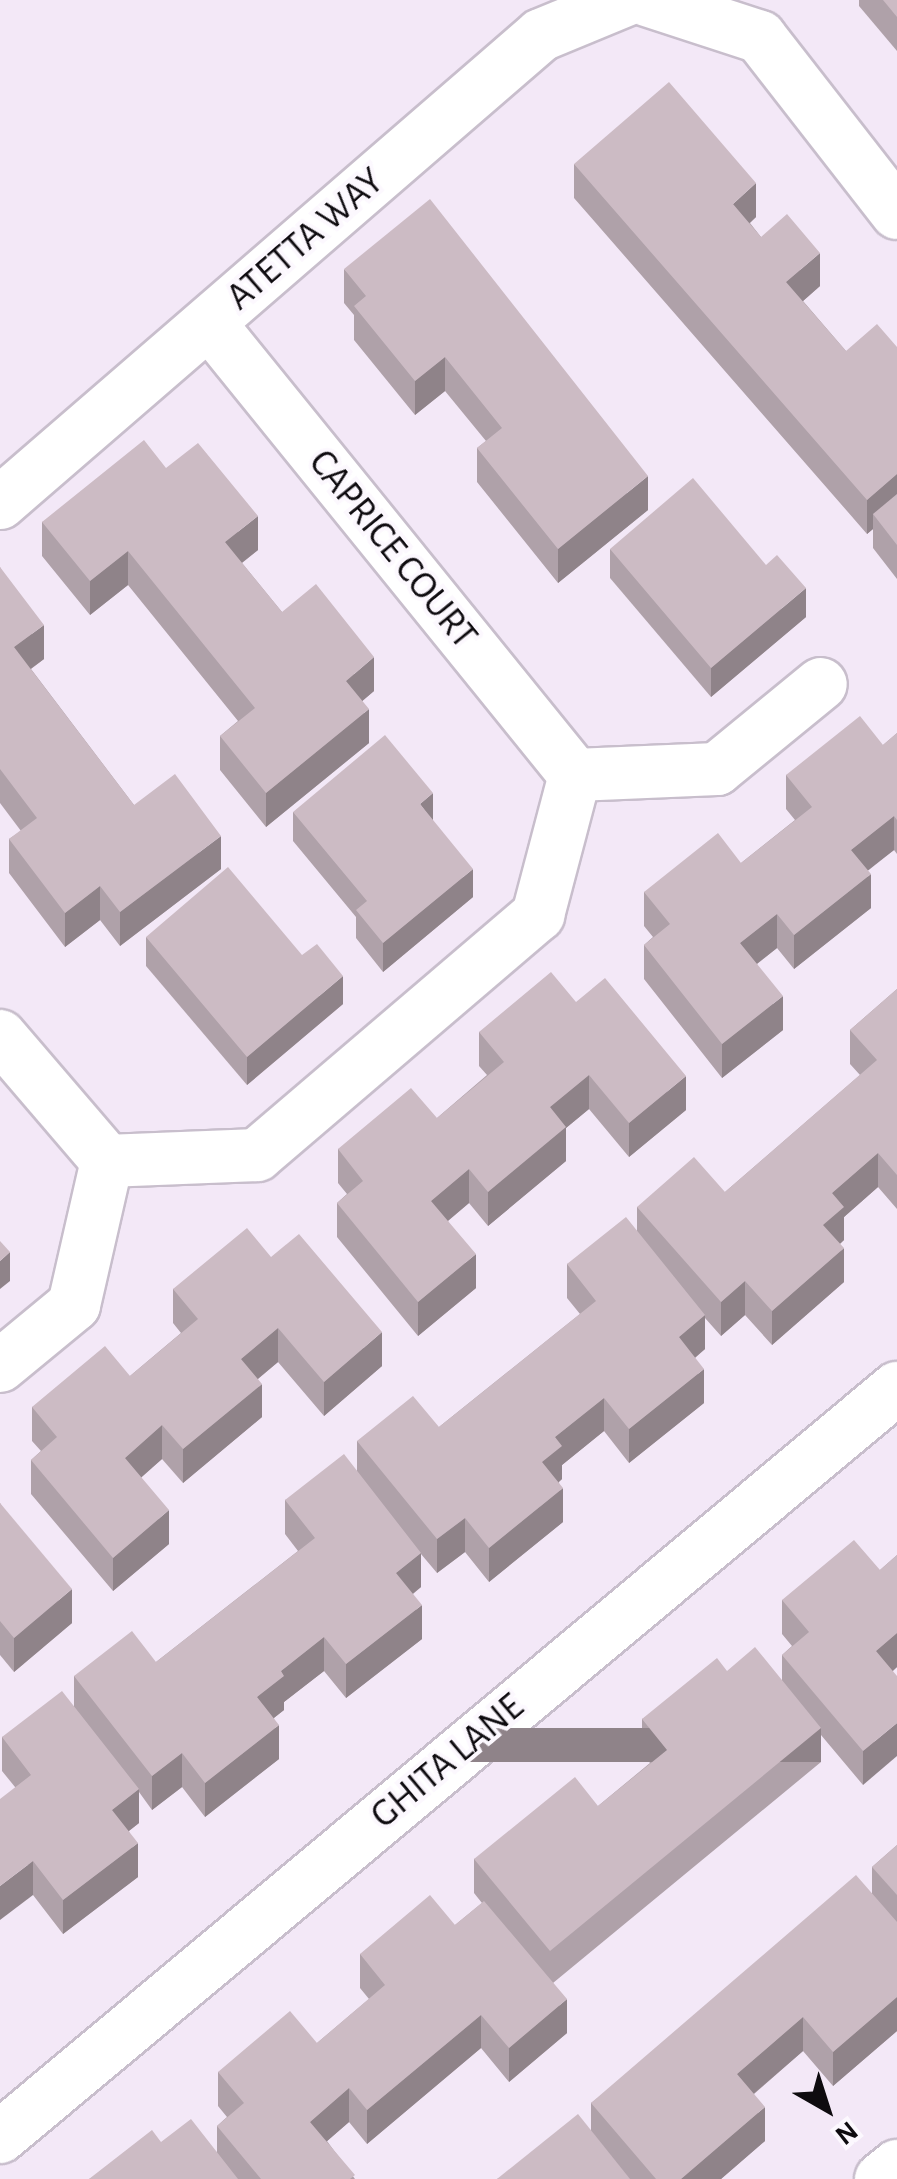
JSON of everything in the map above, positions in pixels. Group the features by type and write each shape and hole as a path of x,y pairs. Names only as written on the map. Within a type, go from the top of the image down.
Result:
{"street":[{"name":"ATETTA WAY","path":"0,503 541,35 626,0"},
{"path":"647,0 760,38 897,213"},
{"name":"CAPRICE COURT","path":"210,324 575,775"},
{"path":"107,1161 257,1155 538,916 575,775 717,768 821,684"},
{"path":"0,1036 107,1161"},
{"path":"0,1366 74,1304 107,1161"},
{"name":"GHITA LANE","path":"0,2137 897,1388"},
{"path":"881,2179 897,2166"}],"building":[{"path":"883,0 897,0 897,17"},
{"path":"669,82 756,183 733,204 761,237 787,214 820,253 786,282 846,351 877,324 897,347 897,474 867,500 574,164"},
{"path":"430,199 648,476 558,549 477,448 502,428 445,357 415,381 354,306 366,296 344,269"},
{"path":"144,440 166,468 198,443 258,516 225,542 282,612 316,584 374,657 346,681 369,709 266,793 220,736 255,708 128,551 90,581 42,522"},
{"path":"693,478 766,565 777,555 806,588 711,668 610,549"},
{"path":"897,494 897,545 873,514"},
{"path":"0,567 44,625 14,647 134,805 175,774 221,836 120,912 100,886 65,913 9,839 37,818 0,769"},
{"path":"860,716 883,745 897,733 897,820 894,816 851,850 871,874 794,935 777,914 740,943 783,996 722,1044 644,945 670,924 644,892 718,833 741,863 812,807 786,775"},
{"path":"385,735 433,793 420,804 473,869 383,943 356,910 367,901 293,812"},
{"path":"228,867 302,955 317,944 343,976 247,1057 146,937"},
{"path":"551,972 576,1002 605,978 686,1076 629,1123 589,1075 550,1107 566,1127 488,1192 469,1169 431,1201 476,1254 418,1302 337,1203 363,1181 338,1149 411,1088 437,1118 504,1062 479,1032"},
{"path":"897,989 897,1175 878,1153 832,1193 844,1207 823,1225 844,1248 772,1311 745,1281 721,1302 637,1207 694,1157 725,1192 877,1060 850,1030"},
{"path":"626,1217 705,1315 679,1337 704,1369 629,1429 604,1398 555,1437 562,1446 542,1462 563,1488 489,1548 465,1518 437,1539 357,1441 413,1396 439,1427 596,1301 567,1264"},
{"path":"247,1228 271,1257 299,1234 382,1332 324,1382 278,1328 241,1359 262,1384 183,1449 162,1425 125,1458 169,1510 113,1558 31,1460 57,1437 32,1407 105,1346 130,1376 198,1319 173,1289"},
{"path":"0,1241 10,1252 0,1261"},
{"path":"344,1454 421,1553 396,1573 422,1605 346,1664 324,1637 281,1671 284,1676 257,1697 279,1725 205,1783 182,1753 152,1776 74,1676 132,1631 156,1662 315,1538 285,1500"},
{"path":"0,1503 72,1589 14,1638 0,1621"},
{"path":"854,1540 880,1570 897,1555 897,1633 876,1651 897,1676 897,1723 863,1751 782,1655 809,1632 782,1600"},
{"path":"755,1647 821,1728 550,1951 474,1859 575,1777 598,1806 667,1750 642,1719 717,1658 727,1671"},
{"path":"62,1691 139,1789 112,1810 138,1843 63,1900 33,1861 0,1886 0,1799 31,1775 2,1737"},
{"path":"897,1845 897,1895 872,1867"},
{"path":"856,1875 897,1922 897,1997 833,2052 803,2017 737,2074 765,2107 681,2179 656,2179 591,2103"},
{"path":"430,1895 455,1925 484,1901 567,1999 509,2048 481,2015 367,2110 349,2088 310,2122 355,2175 350,2179 261,2179 217,2126 244,2103 218,2072 290,2011 317,2043 385,1985 360,1954"},
{"path":"578,2114 630,2179 497,2179"},
{"path":"191,2119 238,2179 89,2179 152,2130 161,2142"}]}
